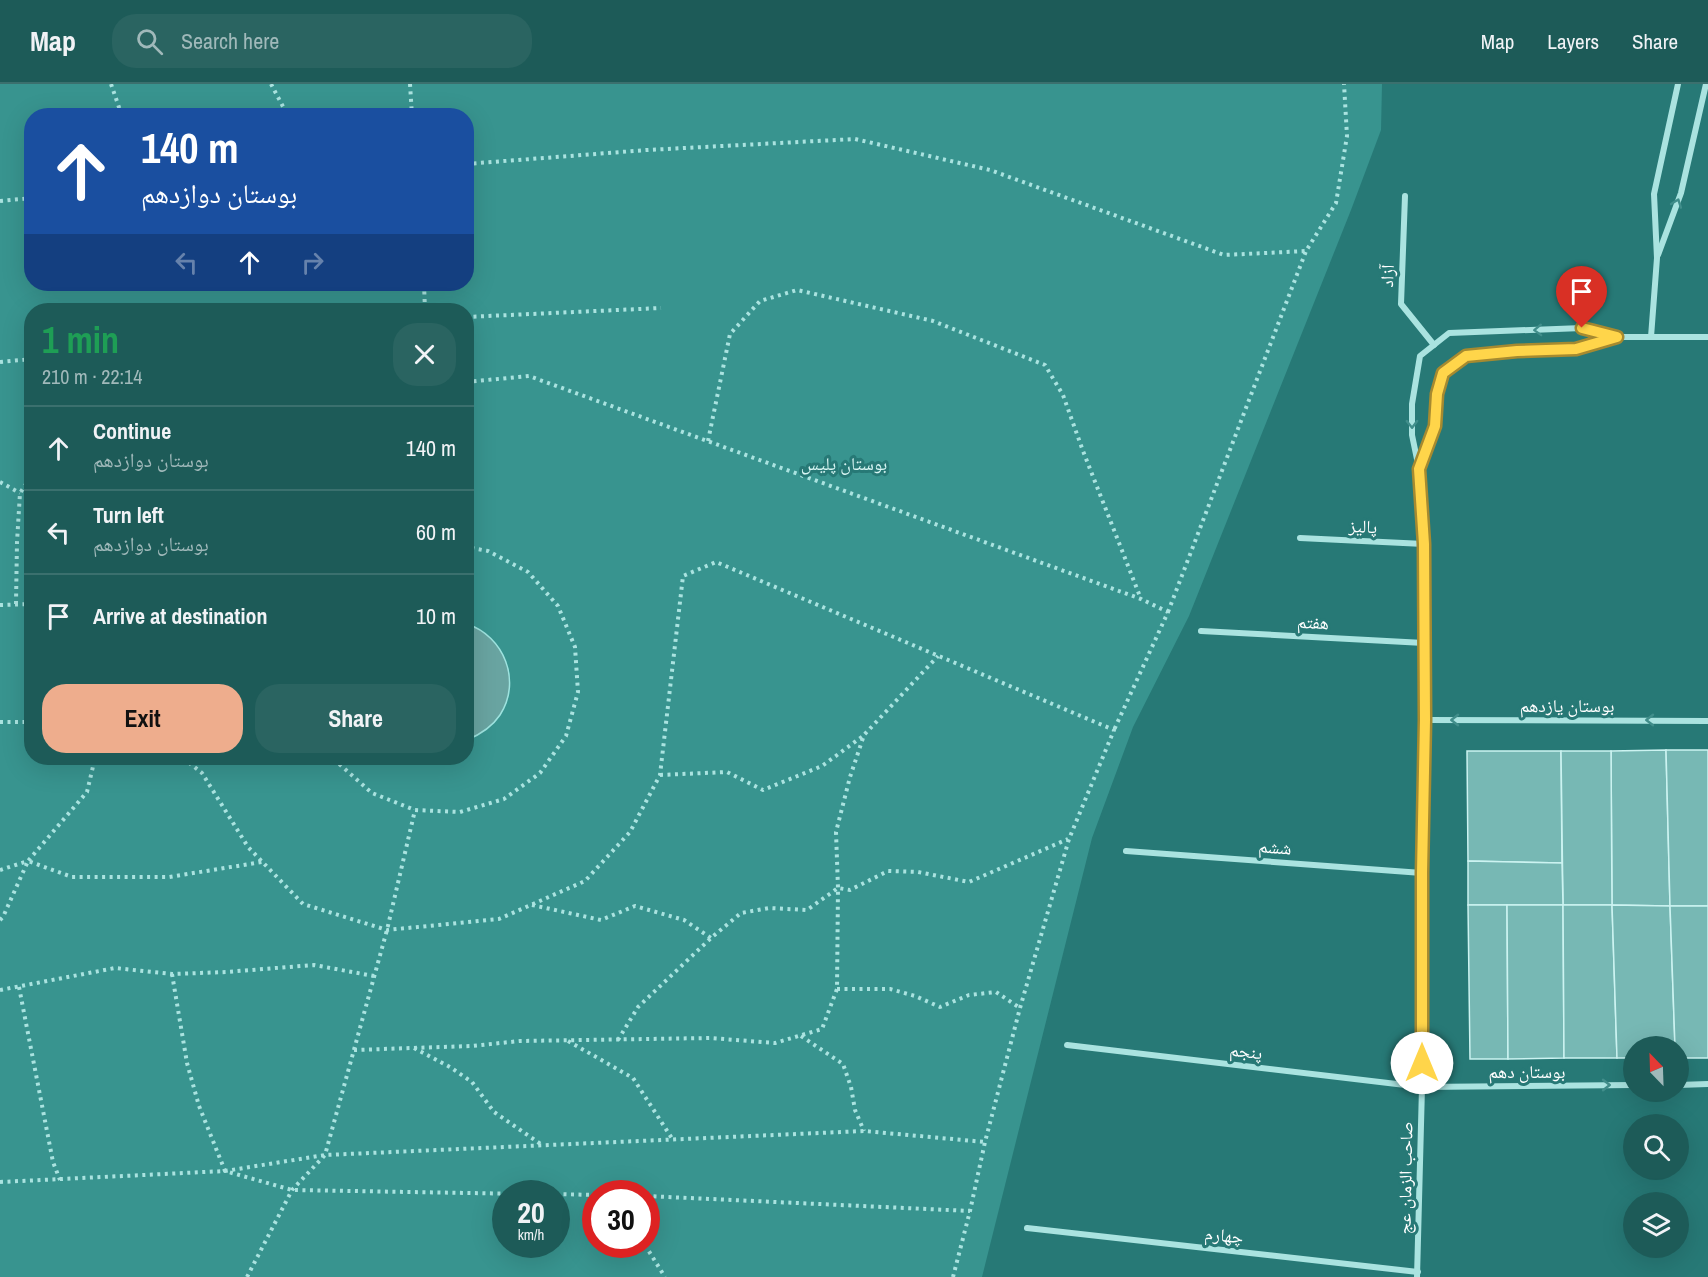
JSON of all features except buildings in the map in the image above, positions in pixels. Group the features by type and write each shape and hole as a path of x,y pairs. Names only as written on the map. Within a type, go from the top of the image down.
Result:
{"street":[{"path":"1651,337 1657,258 1654,194 1678,84"},
{"path":"1657,258 1681,193 1706,84"},
{"name":"آزاد","path":"1405,196 1401,304 1434,345"},
{"path":"1434,345 1449,333 1582,328 1617,337 1708,337"},
{"path":"1419,469 1435,426 1437,394 1443,373 1466,356 1576,349 1617,337"},
{"name":"صاحب الزمان عج","path":"1418,1275 1422,1087 1424,544 1419,469 1412,435 1412,404 1420,356 1434,345"},
{"name":"پالیز","path":"1300,538 1424,544"},
{"name":"هفتم","path":"1201,632 1424,643"},
{"name":"بوستان یازدهم","path":"1425,720 1708,721"},
{"name":"ششم","path":"1126,851 1422,873"},
{"name":"پنجم","path":"1067,1045 1422,1087"},
{"path":"1689,1085 1708,1084"},
{"name":"بوستان دهم","path":"1422,1087 1623,1085"},
{"name":"چهارم","path":"1027,1228 1418,1275"}],"path":[{"path":"111,84 119,108"},
{"path":"271,84 284,108"},
{"path":"410,84 412,108"},
{"path":"953,1277 1020,1008 1069,839 1114,730 1168,612 1306,251 1336,203 1347,136 1344,84"},
{"path":"474,163 647,150 855,139 990,170 1224,255 1306,251"},
{"path":"0,201 24,199"},
{"path":"708,441 730,334 760,301 797,290 933,321 1045,365 1063,395 1142,599"},
{"path":"474,317 661,308"},
{"path":"0,362 24,360"},
{"path":"474,381 529,376 1142,599 1168,612"},
{"path":"0,482 20,493"},
{"path":"16,604 16,542 20,493 24,487"},
{"path":"340,765 372,793 415,810 460,812 504,799 540,773 566,736 578,692 575,647 558,606 528,572 488,551 474,548"},
{"path":"192,765 202,772 248,847 303,904 387,930 499,919 585,881 630,832 660,775 683,576 716,562 1114,730"},
{"path":"0,605 24,604"},
{"path":"660,775 728,772 763,790 822,766 864,735 938,656"},
{"path":"0,722 24,722"},
{"path":"354,1050 568,1040 710,1038 776,1043 822,1029 837,989 836,832 850,777 864,735"},
{"path":"0,920 3,918 28,861 87,792 93,765"},
{"path":"247,1277 292,1190 325,1155 387,930 415,810"},
{"path":"618,1040 638,1007 741,913 770,908 807,910 838,888 850,890 888,871 918,872 969,882 1069,839"},
{"path":"0,870 28,861 72,877 169,876 263,862"},
{"path":"531,905 601,920 635,906 684,920 711,938"},
{"path":"0,990 115,968 172,974 314,965 374,976"},
{"path":"172,974 186,1063 225,1171"},
{"path":"19,987 53,1162 60,1179"},
{"path":"837,989 891,989 940,1007 969,995 996,992 1020,1008"},
{"path":"801,1035 843,1064 855,1110 864,1131"},
{"path":"568,1040 633,1078 673,1140"},
{"path":"413,1047 472,1082 494,1112 542,1146"},
{"path":"0,1182 225,1171 325,1155 864,1131 985,1142"},
{"path":"225,1171 292,1190 492,1193"},
{"path":"660,1197 970,1212"},
{"path":"653,1258 665,1277"}],"green space":[{"name":"بوستان پلیس","path":"0,84 1382,84 1381,130 1351,210 1189,616 1133,727 1092,838 982,1277 0,1277"}],"water":[{"path":"474,627 491,638 500,649 509,674 506,702 500,715 474,737"}],"route":[{"path":"1422,1063 1425,720 1424,544 1419,469 1435,426 1437,394 1443,373 1466,356 1576,349 1617,337 1582,328"}]}
